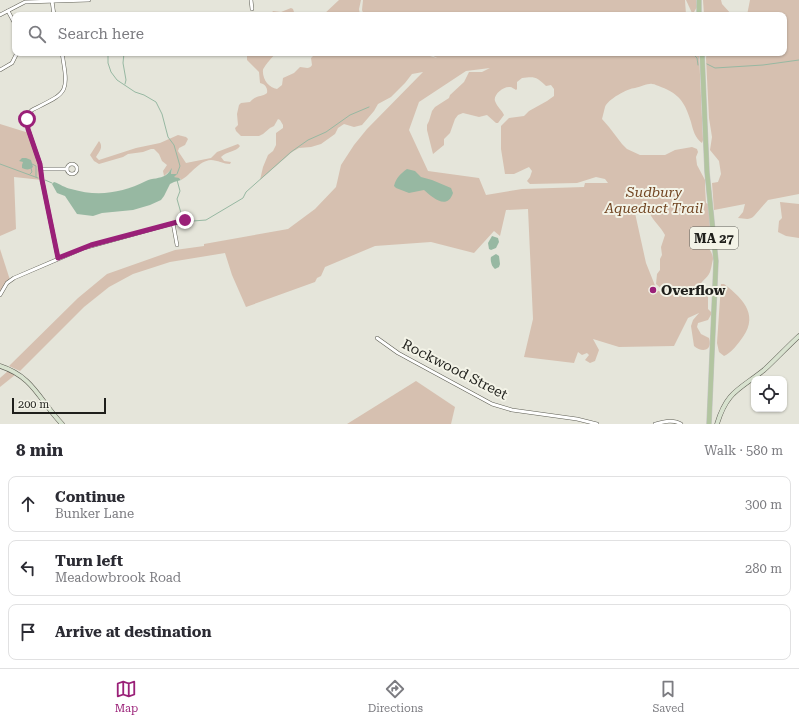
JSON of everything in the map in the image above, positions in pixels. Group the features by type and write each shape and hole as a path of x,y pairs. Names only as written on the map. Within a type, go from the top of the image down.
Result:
{"main road":[{"path":"699,0 699,12"},
{"name":"MA 27","path":"702,56 708,172 716,261 709,423"}],"street":[{"path":"0,15 25,1 89,0"},
{"path":"251,0 252,9"},
{"path":"52,1 54,12"},
{"path":"8,11 12,18"},
{"path":"0,70 12,63 16,56"},
{"path":"58,258 41,169 28,129 27,119 29,112 53,100 63,92 65,73 62,56"},
{"path":"41,169 67,169"},
{"path":"0,295 7,283 14,278 58,258 91,245 185,220"},
{"path":"173,223 177,245"},
{"path":"709,423 717,423 722,408 730,396 768,366 799,336"},
{"name":"Rockwood Street","path":"377,338 398,353 492,404 512,410 577,419 597,424"},
{"path":"0,366 18,374 30,383 62,424"},
{"path":"655,424 677,422 681,424"}],"green space":[{"path":"339,0 361,0 360,12 326,12"},
{"path":"363,0 685,0 686,12 363,12"},
{"path":"686,0 696,0 697,7 694,12 692,12"},
{"path":"703,0 721,0 722,4 729,12 704,12"},
{"path":"750,0 799,0 799,194 768,200 754,216 746,219 738,218 743,212 745,204 714,210 712,183 718,182 721,174 719,161 710,150 712,137 709,118 706,58 706,56 787,56 787,12 748,12"},
{"path":"291,8 294,12 281,12"},
{"name":"Sudbury Aqueduct Trail","path":"247,56 274,56 263,70 263,73 265,80 269,85 277,89 282,85 283,78 294,73 300,67 311,67 311,58 313,56 430,56 437,58 433,56 699,56 702,143 695,134 689,115 681,100 673,93 654,84 649,84 623,92 614,98 605,107 602,119 627,149 640,155 665,155 675,150 692,147 697,149 697,165 705,180 706,203 708,204 711,229 708,235 707,243 713,259 710,273 702,282 699,290 708,290 708,309 712,313 708,320 698,323 697,327 701,334 709,338 710,342 708,348 706,350 700,350 694,346 691,326 693,320 699,313 688,318 674,346 619,347 593,339 599,350 595,361 590,363 585,360 589,355 587,353 582,355 578,352 574,363 524,357 533,319 528,209 506,210 500,236 494,231 474,253 431,242 375,246 325,267 321,276 317,278 315,282 246,307 232,275 225,253 170,262 133,274 109,287 84,307 20,371 9,366 78,298 107,274 175,250 204,246 204,244 288,229 315,209 336,187 341,165 354,145 367,129 423,72 412,74 391,97 378,104 362,125 354,127 344,124 338,128 335,134 321,144 299,148 292,152 260,180 268,155 273,151 276,145 276,133 283,128 283,125 278,119 274,126 259,136 241,136 235,128 238,125 237,114 239,105 241,103 250,102 267,93 266,86 260,83 259,72 247,60","holes":["490,68 482,72 469,72 464,82 450,95 449,98 435,107 432,111 427,125 427,130 433,154 444,145 444,139 450,133 458,115 463,113 479,117 487,115 498,123 504,115 495,101 497,94 502,89 507,87 512,87 516,90 517,82 522,78 533,77 538,79 546,86 551,85 554,89 554,96 529,111 524,116 509,118 501,126 501,149 505,174 514,174 529,167 532,171 527,181 530,184 577,183 596,177 605,179 608,183 585,183 584,187 522,189 486,195 479,178 428,171 409,130 419,102 466,71","635,213 650,214 665,235 661,247 662,255 660,259 660,270 657,274 656,284 663,290 680,292 658,291 646,263"]},
{"path":"0,124 29,133 39,160 42,180 14,177 16,229 0,236"},
{"path":"178,135 188,139 185,145 179,148 178,151 186,163 211,158 217,152 238,144 240,146 221,157 224,161 231,162 230,164 213,160 206,161 198,165 181,180 173,177 175,175 171,174 172,169 164,176 163,171 167,165 162,161 159,154 154,149 128,154 123,157 99,164 94,161 90,155 99,141 101,147 96,157 99,160 136,148 160,143"},
{"path":"780,202 799,204 799,238 786,236 778,232 779,221 782,218"},
{"path":"0,249 10,280 0,295"},
{"path":"721,284 724,284 732,290 744,303 749,317 749,324 746,332 733,349 724,356 719,352 717,343"},
{"path":"8,371 15,375 0,387 0,378"},
{"path":"416,381 455,407 451,424 347,424"}],"shaded area":[{"path":"22,158 31,160 33,167 31,169 22,168 23,162 19,161"},
{"path":"172,168 171,174 177,174 174,177 181,180 170,184 161,200 133,210 102,213 93,216 77,214 65,196 57,193 52,184 54,182 67,188 91,193 119,191 148,180 164,176"},
{"path":"407,169 415,171 421,177 451,188 453,193 447,201 443,202 435,199 424,190 409,193 396,188 394,186 397,178"},
{"path":"492,236 498,238 499,242 496,248 491,250 489,249 488,243"},
{"path":"496,254 499,256 500,264 499,267 495,269 491,262 491,257"}],"waterway":[{"path":"108,56 108,63 111,72 117,80 135,92 156,102 162,114 168,137 174,145 180,166 177,174"},
{"path":"124,56 125,84"},
{"path":"695,56 697,58 698,65"},
{"path":"707,64 715,68 763,65 799,60"},
{"path":"177,180 180,191 177,199 181,213 193,221 206,220 243,198 246,192 291,152 308,140 326,132 350,115 369,107"},
{"path":"0,164 38,178"},
{"path":"32,164 36,166 36,177"},
{"path":"30,174 32,172 31,168"},
{"path":"45,180 52,183"}],"place":[{"name":"Overflow","path":"653,290"}],"route":[{"path":"27,119 28,129 40,164 41,176 58,258 91,245 185,220"}]}
